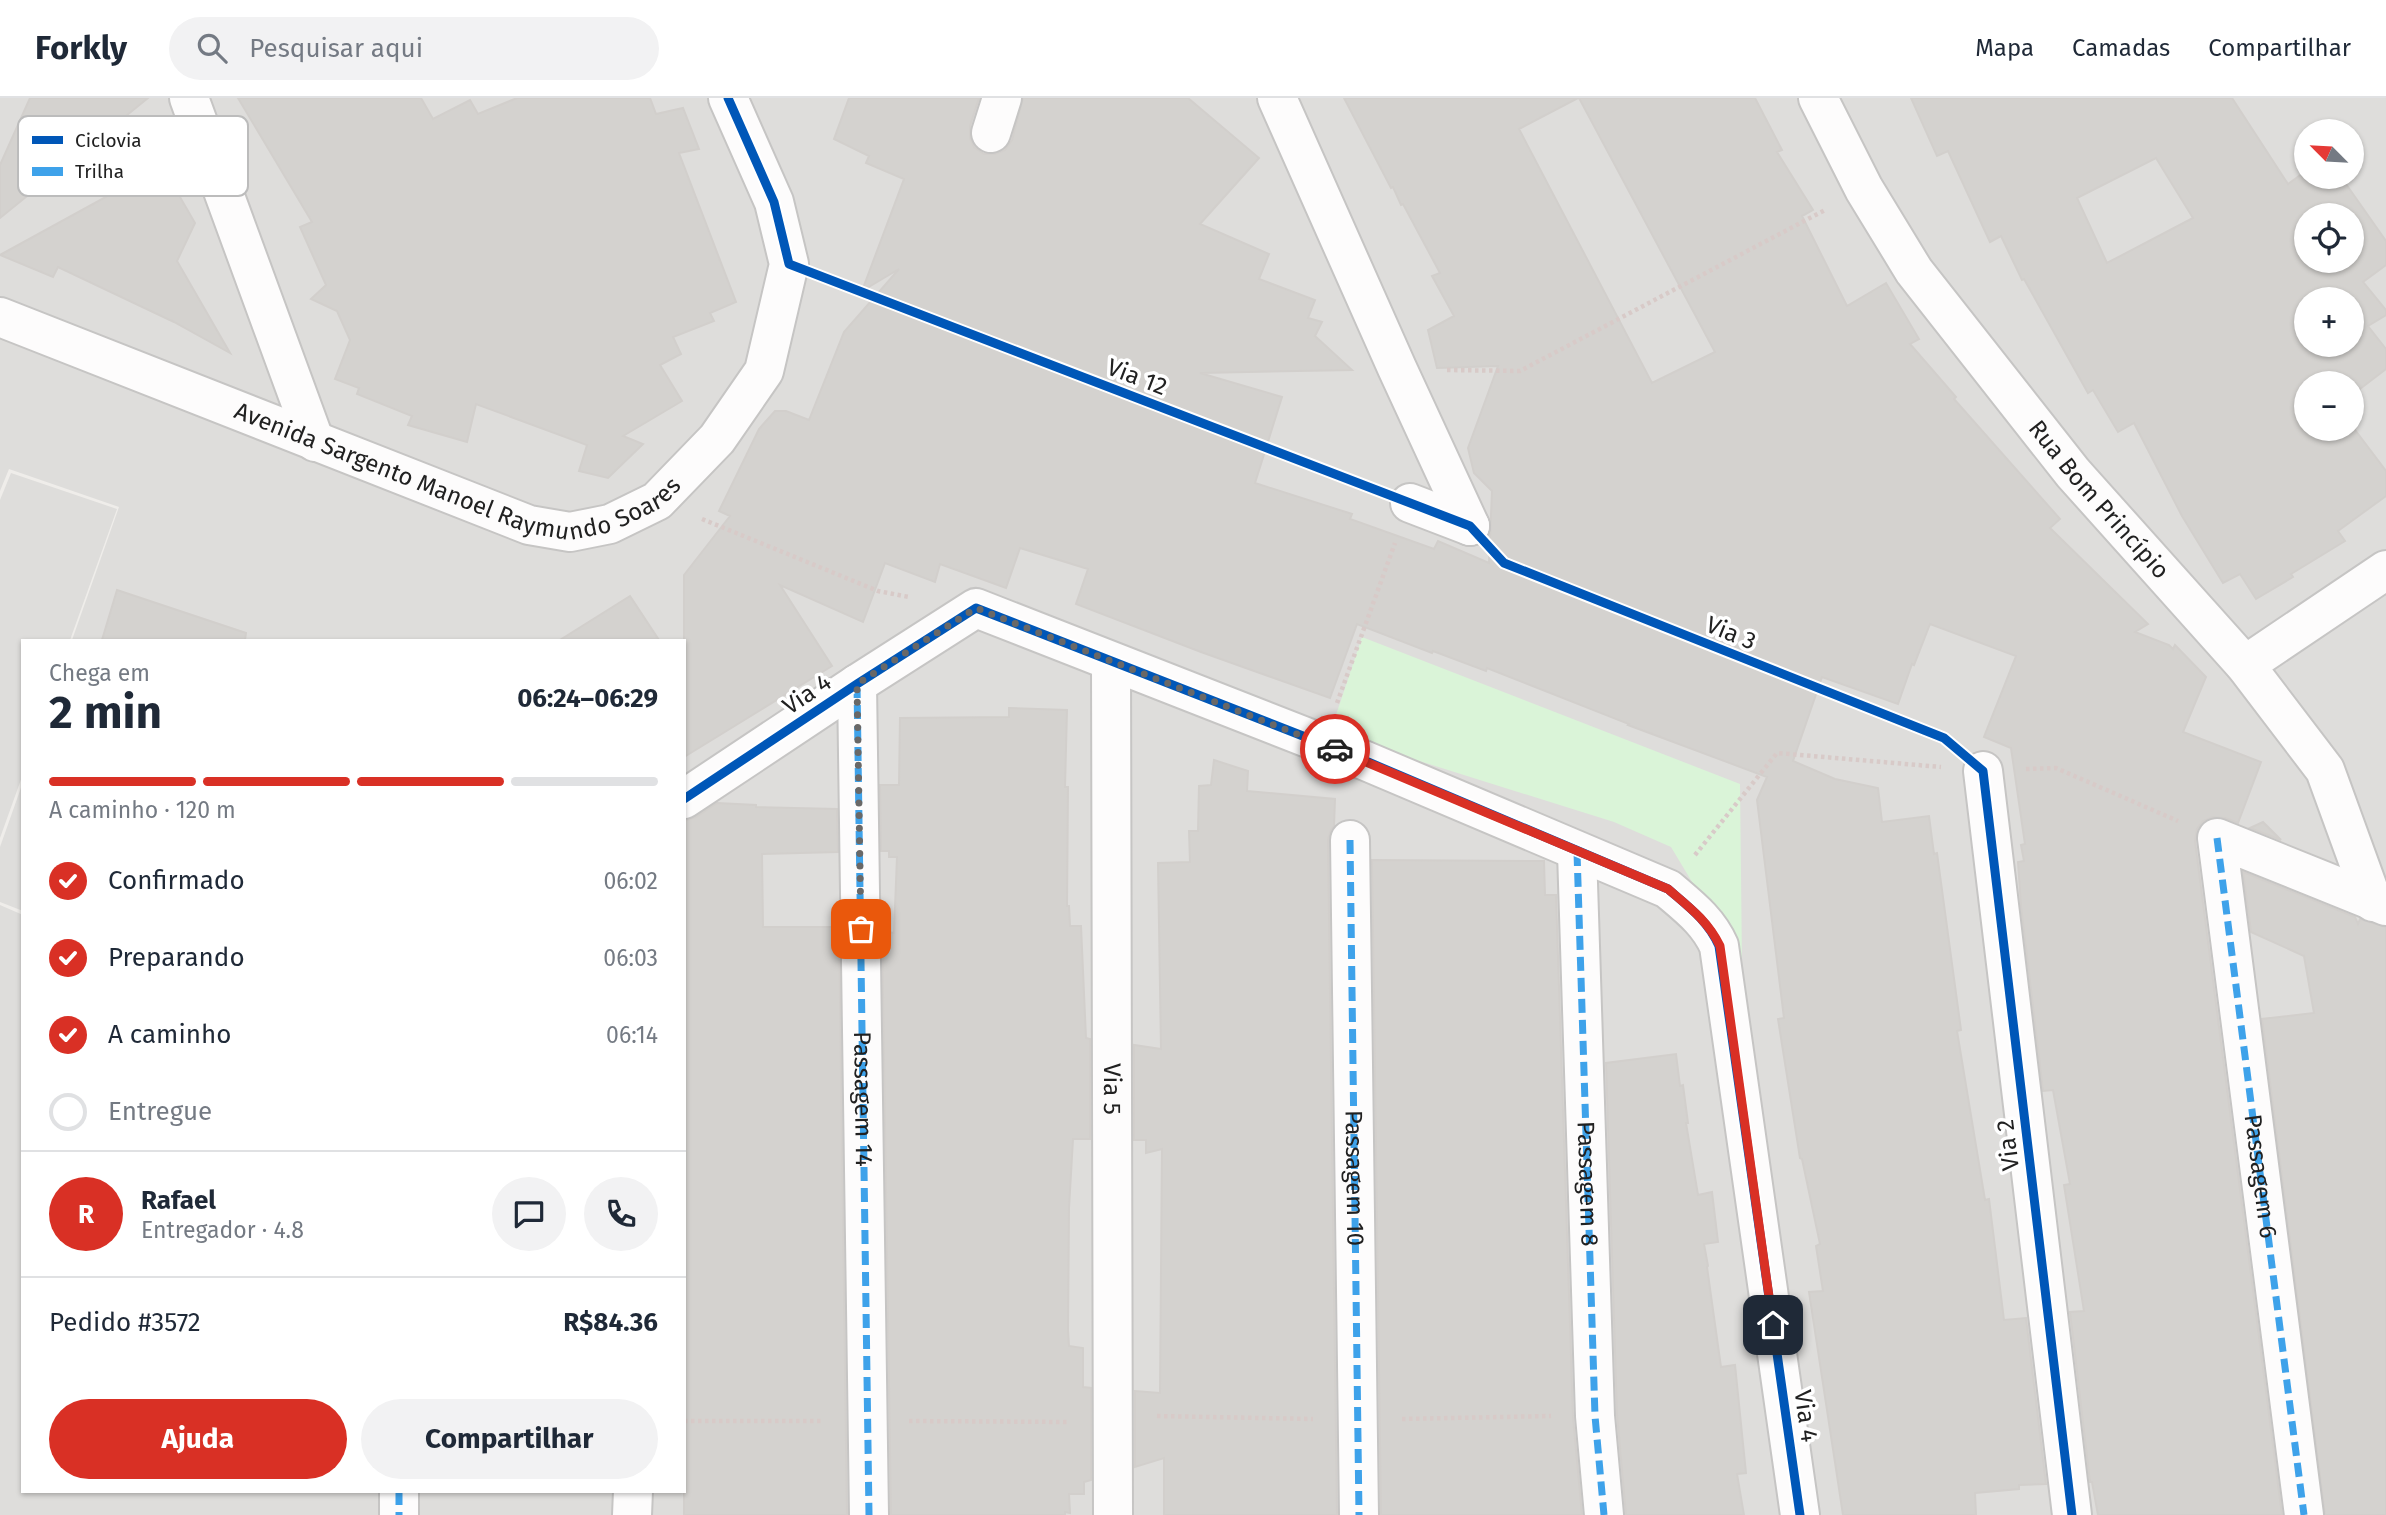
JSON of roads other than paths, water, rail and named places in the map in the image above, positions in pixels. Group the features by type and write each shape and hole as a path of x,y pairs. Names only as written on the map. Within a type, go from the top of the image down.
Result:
{"street":[{"path":"189,98 196,116"},
{"name":"Avenida Sargento Manoel Raymundo Soares","path":"0,317 529,525 570,531 610,524 657,500 717,439 765,371 789,264 774,202 728,98"},
{"path":"1277,98 1470,526 1410,503"},
{"name":"Rua Bom Princípio","path":"1818,98 1864,190 1914,271 2073,474 2245,665 2326,770 2379,904"},
{"path":"225,196 315,442"},
{"path":"2245,665 2386,570"},
{"name":"Via 4","path":"686,798 976,608 1322,745 1668,889 1700,916 1713,931 1720,946 1800,1515"},
{"name":"Via 5","path":"1111,662 1113,1515"},
{"name":"Passagem 14","path":"857,684 869,1515"},
{"name":"Via 2","path":"1983,771 2072,1515"},
{"name":"Passagem 6","path":"2304,1515 2217,838 2379,904"},
{"name":"Passagem 10","path":"1350,840 1359,1515"},
{"name":"Passagem 8","path":"1577,852 1595,1416 1604,1515"},
{"path":"399,1493 399,1515"},
{"path":"632,1515 633,1493"}]}
